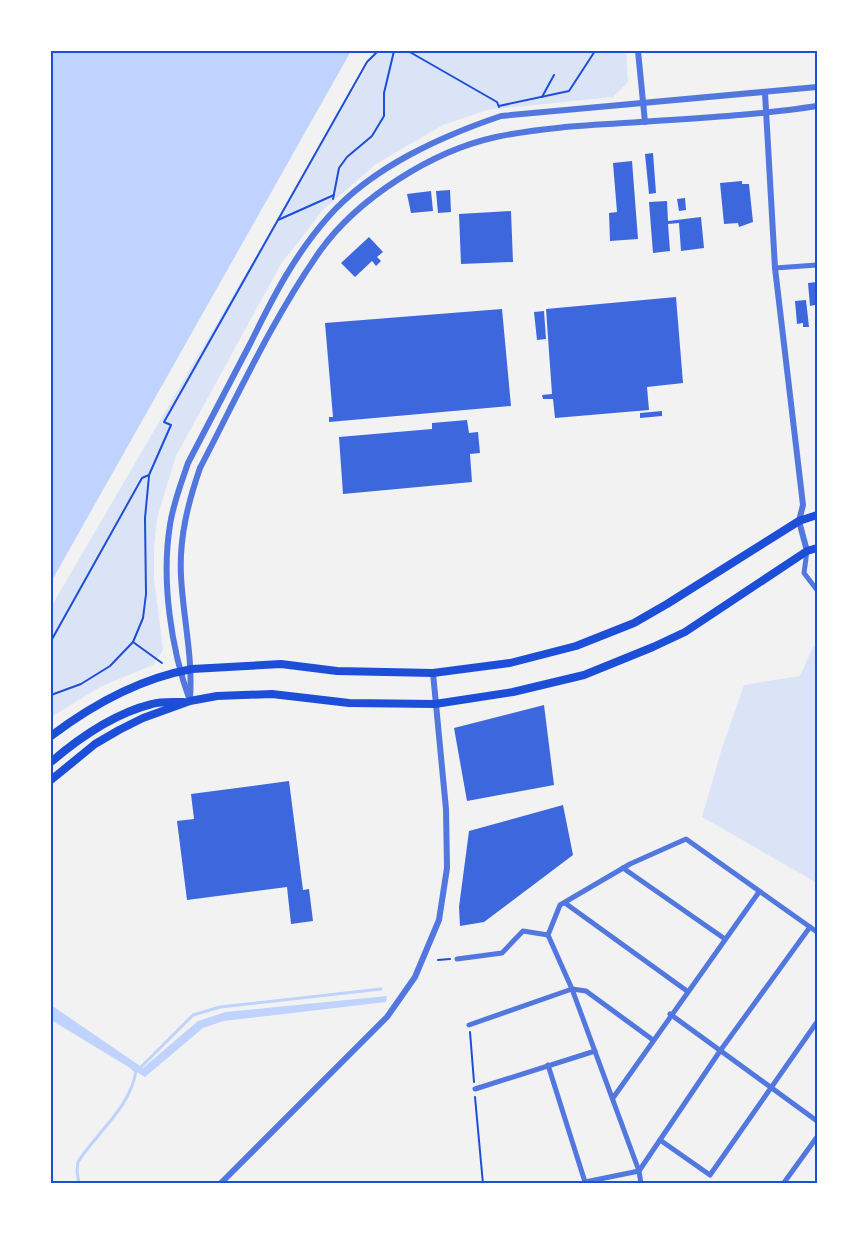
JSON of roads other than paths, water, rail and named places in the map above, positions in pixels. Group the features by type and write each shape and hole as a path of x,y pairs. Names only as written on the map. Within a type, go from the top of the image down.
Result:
{"main road":[{"path":"51,736 108,699 179,671 281,664 336,671 433,673 510,663 576,646 626,626 668,604 799,522 817,515"},
{"path":"51,762 75,743 127,714 154,704 190,701 217,696 272,694 349,703 435,704 513,692 584,674 653,647 685,632 807,551 817,548"},
{"path":"51,780 95,744 119,730 143,718 190,701"}],"street":[{"path":"638,51 645,122"},
{"path":"190,701 179,671 167,580 167,550 176,497 188,463 289,268 329,216 365,184 407,156 468,127 501,116 817,87"},
{"path":"764,93 775,268 803,505 799,522 807,551 804,573 817,590"},
{"path":"190,701 192,669 181,576 180,549 190,498 200,468 291,298 321,250 350,218 377,195 414,170 447,153 503,136 589,125 645,122 817,106"},
{"path":"775,268 817,265"},
{"path":"220,1184 387,1017 415,977 439,920 447,868 446,809 433,673"},
{"path":"641,1184 639,1171 595,1050 572,989 548,935 560,905 623,868 686,839 817,932"},
{"path":"623,868 725,939"},
{"path":"612,1098 670,1014 759,892"},
{"path":"565,902 687,991"},
{"path":"548,1065 585,1183 639,1171 720,1051 810,927"},
{"path":"457,959 502,953 523,930 548,935"},
{"path":"469,1025 572,989 586,991 653,1040"},
{"path":"670,1014 817,1121"},
{"path":"660,1140 710,1175 817,1022"},
{"path":"475,1088 595,1050"},
{"path":"783,1184 817,1137"}],"water":[{"path":"51,51 351,51 51,582"},
{"path":"387,996 386,1002 223,1021 203,1028 145,1077 51,1020 51,1005 143,1068 198,1021 226,1012"}],"waterway":[{"path":"139,1069 193,1015 220,1007 381,989"},
{"path":"79,1184 78,1162 127,1097 136,1071 133,1069"}]}
